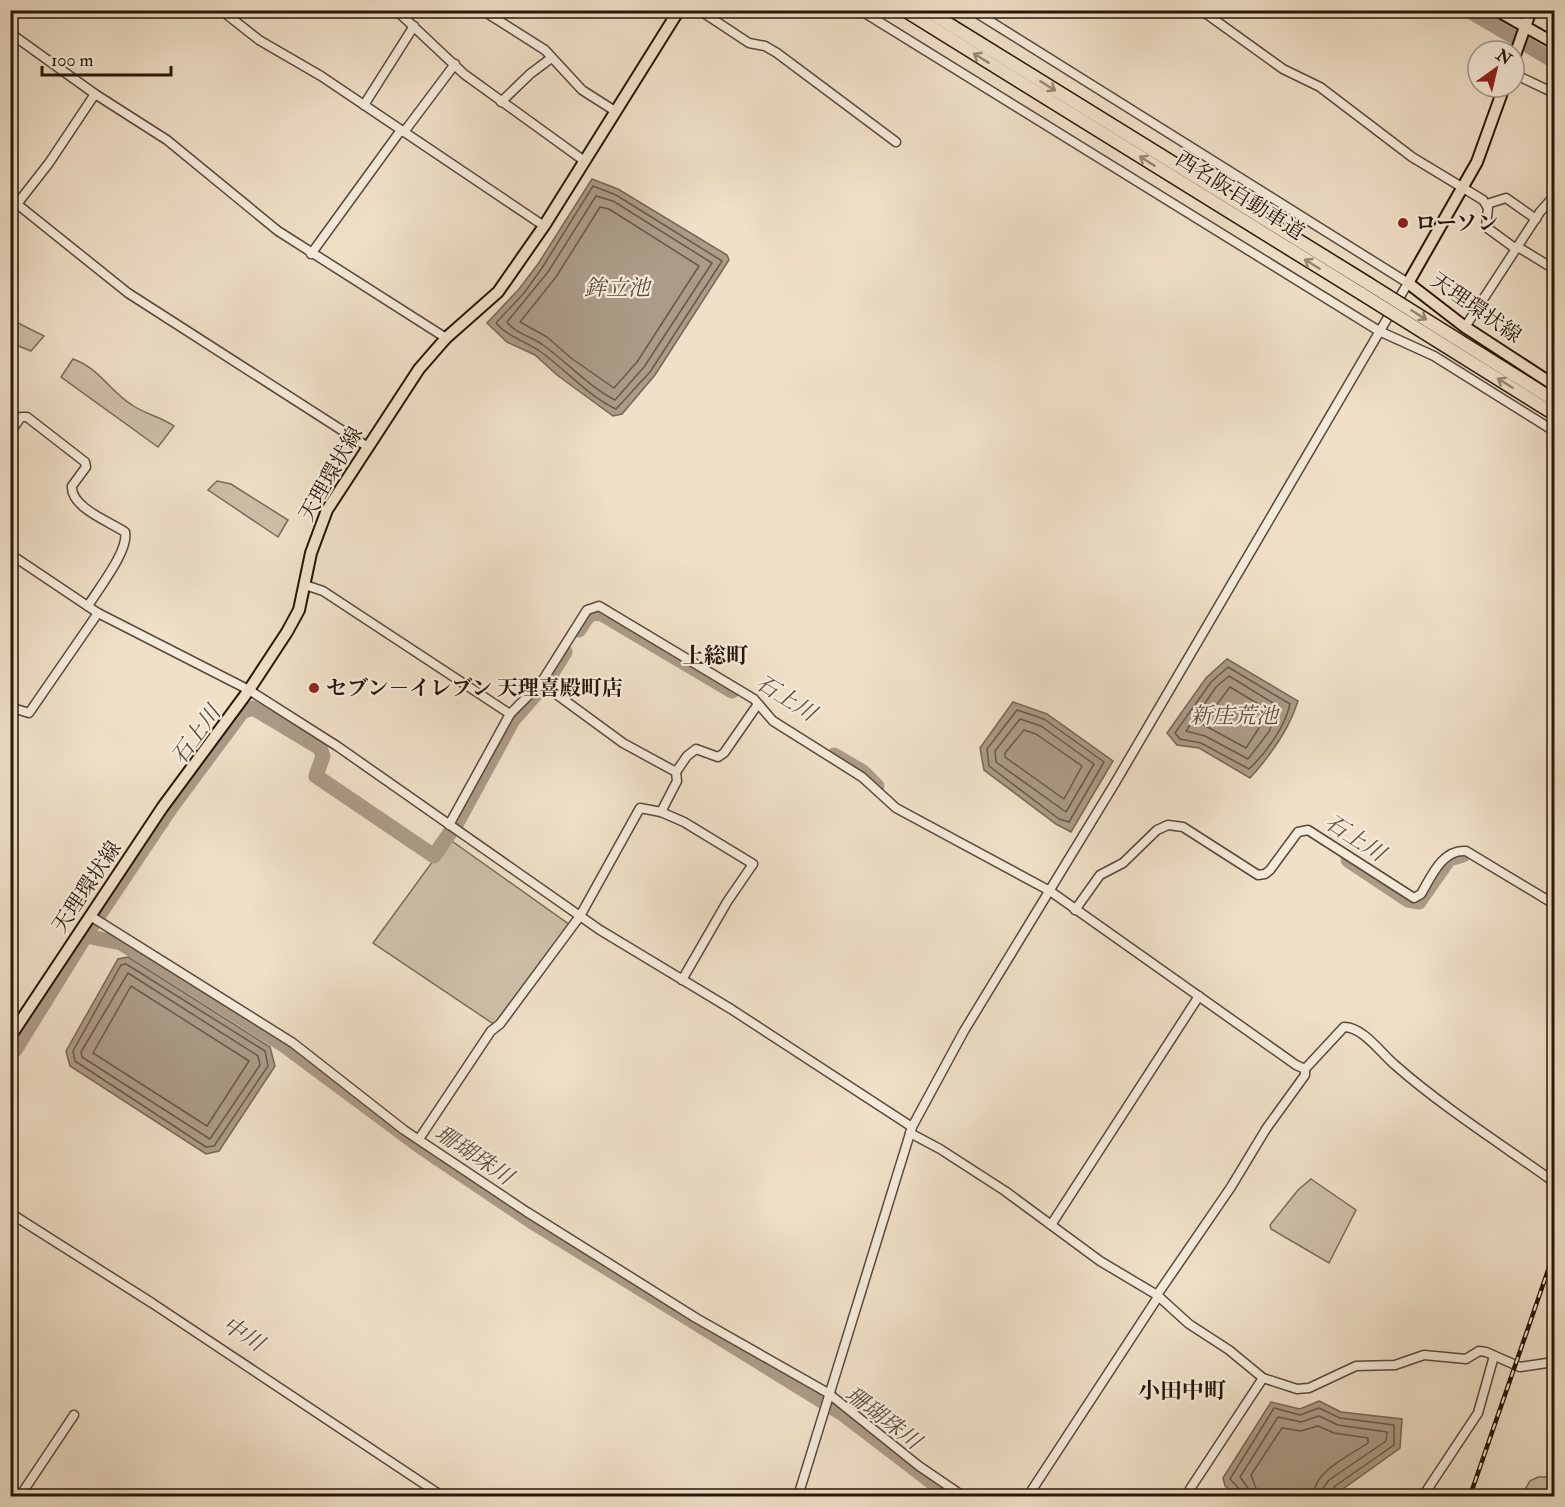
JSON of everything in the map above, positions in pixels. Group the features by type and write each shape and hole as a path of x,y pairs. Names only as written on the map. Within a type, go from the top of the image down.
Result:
{"highway":[{"name":"西名阪自動車道","path":"904,10 1554,400"},
{"name":"西名阪自動車道","path":"927,10 1366,289 1554,414"}],"main road":[{"name":"天理環状線","path":"10,1036 92,917 162,808 249,690 291,625 299,610 311,553 327,510 368,447 419,369 446,338 498,292 544,226 583,160 679,10"},
{"path":"1496,10 1524,29 1553,40"},
{"path":"1521,39 1531,10"},
{"name":"天理環状線","path":"1500,99 1477,162 1464,189 1408,283 1465,327 1554,385"}],"street":[{"path":"221,10 259,40 364,105 544,226"},
{"path":"396,10 501,102 583,160"},
{"path":"482,10 545,50 550,59 582,90 615,111"},
{"path":"699,10 749,43 765,46 777,53 896,142"},
{"path":"860,10 1379,331 1434,356 1554,431"},
{"path":"798,1497 828,1393 911,1130 964,1031 1050,891 1408,283 972,10"},
{"path":"1201,10 1282,69 1320,87 1396,146 1487,204"},
{"path":"364,105 414,26"},
{"path":"10,33 95,94 167,140 260,216 311,254 446,338"},
{"path":"501,102 530,74 550,59"},
{"path":"311,254 455,64"},
{"path":"1526,80 1554,93"},
{"path":"11,213 95,94"},
{"path":"1465,327 1536,219 1554,196"},
{"path":"1487,204 1506,198 1536,219"},
{"path":"17,204 128,293 368,447"},
{"path":"1487,204 1486,227 1554,269"},
{"path":"10,433 21,417 27,417 85,462 86,467 72,486 74,497 83,506 125,532 125,539 110,573 88,606"},
{"path":"10,554 98,613 249,690 337,746 580,916 940,1149 1100,1261 1158,1296 1189,1324 1229,1350 1263,1378 1297,1389 1309,1388 1356,1366 1395,1365 1424,1355 1466,1359 1479,1352 1521,1367 1554,1362"},
{"path":"305,585 323,591 510,714"},
{"path":"449,825 510,714 544,685 587,609 599,606 758,704 764,714 862,777 896,808 1050,891 1296,1065 1305,1069"},
{"path":"10,720 16,709 29,713 98,613"},
{"path":"544,685 623,743 676,772"},
{"path":"661,812 677,782 676,772 687,756 696,749 718,757 724,753 758,704"},
{"path":"419,1140 491,1031 500,1024 580,916 640,808 661,812 704,832 753,864 727,902 682,980"},
{"path":"1076,909 1100,875 1123,863 1157,830 1173,825 1183,827 1258,875 1270,870 1298,832 1308,830 1414,898 1421,894 1447,856 1454,852 1466,851 1554,904"},
{"path":"92,917 293,1043 419,1140 527,1212 696,1318 828,1393 919,1466 963,1497"},
{"path":"1051,1225 1199,996"},
{"path":"1028,1497 1226,1195 1266,1129 1305,1075 1305,1069 1344,1027 1351,1027 1422,1088 1554,1182"},
{"path":"10,1213 152,1303 442,1497"},
{"path":"1423,1497 1478,1413 1484,1401 1494,1356"},
{"path":"1188,1497 1190,1489 1263,1378"},
{"path":"20,1497 74,1415"}],"shaded area":[{"path":"10,319 44,336 31,351 11,343"},
{"path":"73,359 90,368 132,405 174,426 158,447 61,377"},
{"path":"217,481 231,484 288,520 278,537 208,490"},
{"path":"449,839 570,925 495,1025 373,943"},
{"path":"1311,1179 1356,1210 1329,1263 1271,1229 1270,1225 1298,1190"},
{"path":"1538,1477 1554,1477 1554,1496 1521,1496 1530,1481"}],"water":[{"name":"鉾立池","path":"592,179 618,189 727,255 729,260 655,375 622,414 613,416 557,375 535,355 507,342 487,323 519,289 538,264"},
{"name":"新庄荒池","path":"1227,659 1298,701 1290,722 1278,742 1250,778 1199,748 1177,745 1167,733 1206,678"},
{"path":"1013,702 1047,714 1113,761 1071,832 1056,824 984,770 980,748"},
{"path":"128,957 270,1047 275,1066 219,1151 206,1154 70,1066 66,1051 118,959"},
{"path":"1319,1401 1341,1412 1402,1419 1400,1448 1333,1496 1239,1496 1225,1486 1223,1478 1271,1402 1300,1409"}],"waterway":[{"path":"1468,10 1554,61"},
{"name":"石上川","path":"579,630 590,615 602,614 732,691"},
{"name":"石上川","path":"10,1047 15,1050 91,927 170,809 242,712 253,708 320,748 323,756 316,776 434,856 458,821 513,720 547,681 565,652"},
{"name":"石上川","path":"834,755 863,772 877,786"},
{"name":"石上川","path":"1348,860 1408,900 1419,902 1449,859 1463,855"},
{"name":"珊瑚珠川","path":"86,936 121,943 285,1046 421,1147 531,1221 843,1414 950,1496"}],"railway":[{"path":"1470,1496 1554,1253"}],"place":[{"name":"ローソン","path":"1403,223"},
{"name":"セブン－イレブン 天理喜殿町店","path":"314,688"}],"district":[{"name":"上総町","path":"715,656"},
{"name":"小田中町","path":"1182,1391"}],"water label":[{"name":"中川","path":"243,1334"}]}
